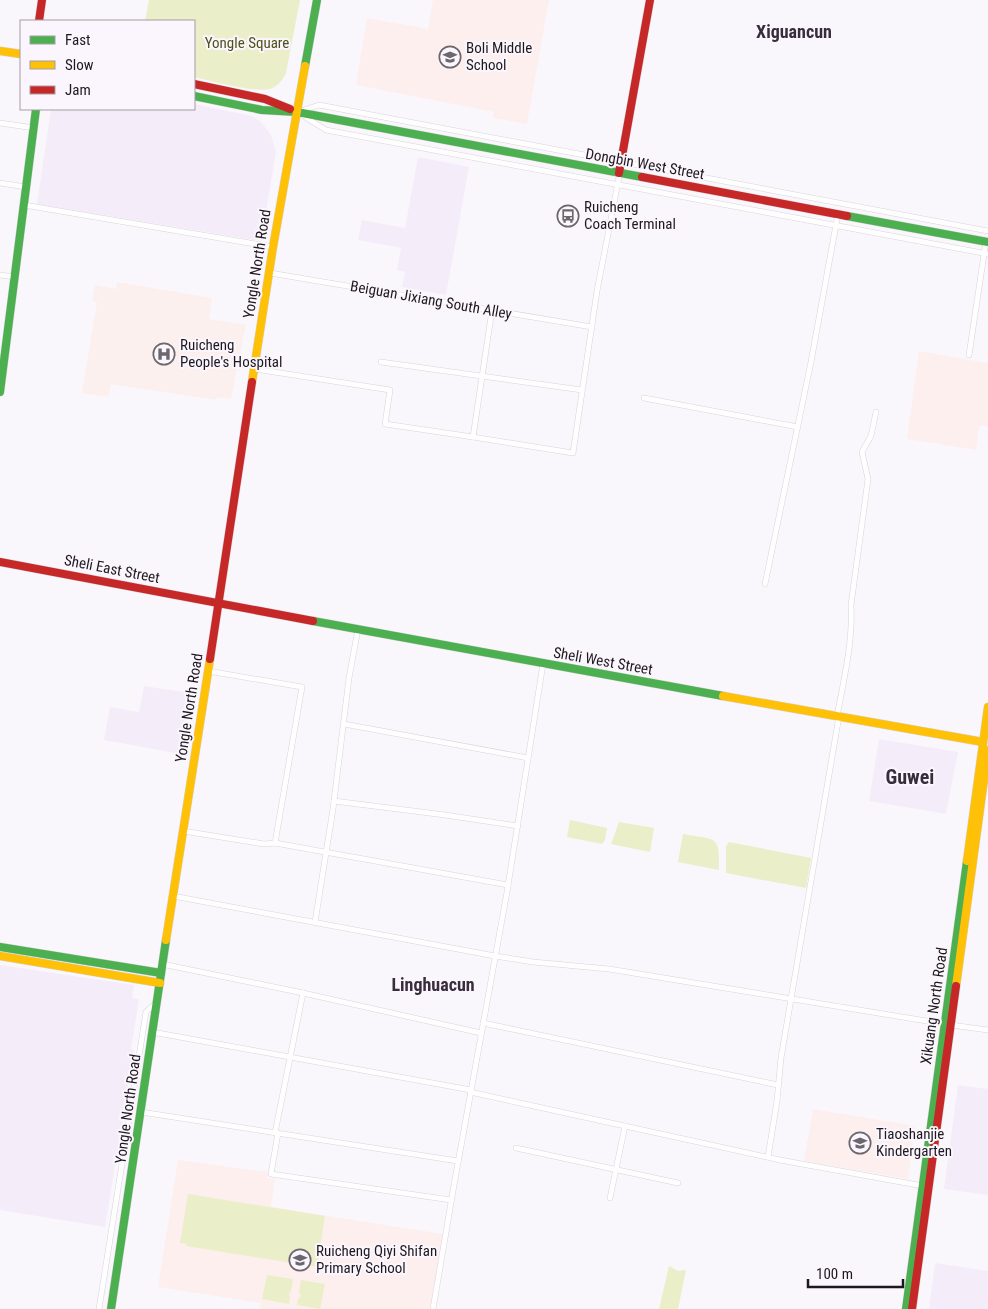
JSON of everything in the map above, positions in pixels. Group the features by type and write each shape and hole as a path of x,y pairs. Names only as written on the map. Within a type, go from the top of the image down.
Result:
{"main road":[{"path":"39,20 42,0"},
{"name":"Yongle North Road","path":"111,1309 162,964 273,247 316,0"},
{"path":"620,169 650,0"},
{"path":"0,51 20,54"},
{"path":"195,84 265,99 297,112"},
{"path":"195,96 262,110 297,112"},
{"path":"0,392 36,110"},
{"name":"Dongbin West Street","path":"297,112 620,169 838,214 987,242"},
{"name":"Sheli East Street","path":"0,562 219,603"},
{"name":"Sheli West Street","path":"219,603 542,664 983,742"},
{"name":"Xikuang North Road","path":"912,1309 988,707"},
{"name":"Xikuang North Road","path":"906,1309 988,750"},
{"path":"0,947 161,973"},
{"path":"0,956 160,983"}],"street":[{"path":"297,112 319,106 620,169 988,231"},
{"path":"297,112 326,130 986,253"},
{"path":"0,123 34,128"},
{"path":"255,369 390,390 385,424 573,454 592,327 620,169"},
{"path":"0,183 26,187"},
{"path":"24,205 273,247"},
{"path":"764,584 811,362 838,214"},
{"path":"969,355 987,242"},
{"name":"Beiguan Jixiang South Alley","path":"270,273 592,327"},
{"path":"0,275 15,277"},
{"path":"473,437 492,310"},
{"path":"381,362 582,390"},
{"path":"644,398 798,427"},
{"path":"768,1157 790,999 850,644 852,625 851,605 868,479 862,452 871,436 876,412"},
{"path":"314,922 334,801 349,678 358,629"},
{"path":"433,1309 518,826 542,664"},
{"path":"208,671 302,686 275,843"},
{"path":"344,724 528,758"},
{"path":"334,801 518,826"},
{"path":"183,831 264,844 275,843 508,885"},
{"path":"173,896 495,956 534,962 609,969 988,1030"},
{"path":"162,964 481,1033"},
{"path":"303,993 276,1133 271,1174 451,1200"},
{"path":"100,1309 146,1012 157,1001"},
{"path":"483,1024 778,1085"},
{"path":"152,1032 470,1091 768,1157 923,1186"},
{"path":"141,1112 458,1161"},
{"path":"610,1198 625,1126"},
{"path":"516,1148 678,1183"}],"shaded area":[{"name":"Boli Middle School","path":"433,0 549,0 527,124 493,118 494,112 356,85 367,18 428,29"},
{"path":"195,104 252,116 261,122 271,135 276,152 261,241 37,204 51,110 195,110"},
{"path":"418,157 469,167 446,295 402,287 405,272 397,270 401,248 358,240 362,220 405,228"},
{"name":"Ruicheng People's Hospital","path":"117,282 212,298 209,319 246,325 231,399 217,397 216,400 111,384 108,397 82,393 97,302 92,301 95,285 116,289"},
{"path":"919,351 988,363 988,426 979,426 976,450 907,439"},
{"path":"144,686 190,693 180,754 104,740 110,707 139,712"},
{"path":"879,739 958,752 946,814 869,801"},
{"path":"0,965 134,985 132,998 139,999 131,1049 134,1050 105,1227 0,1210"},
{"path":"958,1085 988,1089 988,1195 944,1189"},
{"name":"Tiaoshanjie Kindergarten","path":"813,1109 915,1126 908,1179 804,1161"},
{"name":"Ruicheng Qiyi Shifan Primary School","path":"178,1160 268,1172 267,1178 275,1179 271,1207 443,1234 430,1309 260,1309 261,1303 158,1287"},
{"path":"935,1263 988,1271 988,1309 929,1309"}],"green space":[{"name":"Yongle Square","path":"149,0 300,0 285,76 275,86 263,90 233,86 195,77 195,20 145,20"},
{"path":"570,820 607,828 605,840 602,844 567,837"},
{"path":"619,822 654,828 650,852 611,844"},
{"path":"683,834 703,837 717,844 719,870 678,862"},
{"path":"729,842 811,858 806,888 726,873 726,846"},
{"path":"188,1194 325,1216 317,1267 186,1246 186,1244 180,1243"},
{"path":"669,1266 678,1271 686,1270 678,1309 659,1309"},
{"path":"267,1275 293,1279 289,1294 289,1304 262,1299"},
{"path":"301,1280 325,1284 320,1309 297,1305 298,1299 301,1296 299,1292"}],"traffic: fast":[{"path":"305,66 317,0"},
{"path":"195,96 262,110 297,112 642,177"},
{"path":"0,392 36,110"},
{"path":"847,216 988,242"},
{"path":"313,621 723,696"},
{"path":"906,1309 967,861"},
{"path":"111,1309 166,940"},
{"path":"0,947 161,973"}],"traffic: slow":[{"path":"0,51 20,54"},
{"path":"252,382 273,247 305,66"},
{"path":"166,940 210,659"},
{"path":"723,696 983,742"},
{"path":"967,861 988,707"},
{"path":"956,986 988,750"},
{"path":"0,956 160,983"}],"traffic: jam":[{"path":"39,20 42,0"},
{"path":"619,173 650,0"},
{"path":"195,84 265,99 290,109"},
{"path":"642,177 847,216"},
{"path":"210,659 252,382"},
{"path":"0,562 313,621"},
{"path":"912,1309 956,986"}],"place":[{"name":"Boli Middle School","path":"450,57"},
{"name":"Ruicheng Coach Terminal","path":"568,216"},
{"name":"Ruicheng People's Hospital","path":"164,354"},
{"name":"Tiaoshanjie Kindergarten","path":"860,1143"},
{"name":"Ruicheng Qiyi Shifan Primary School","path":"300,1260"}],"district":[{"name":"Xiguancun","path":"794,31"},
{"name":"Guwei","path":"910,777"},
{"name":"Linghuacun","path":"433,984"}]}
